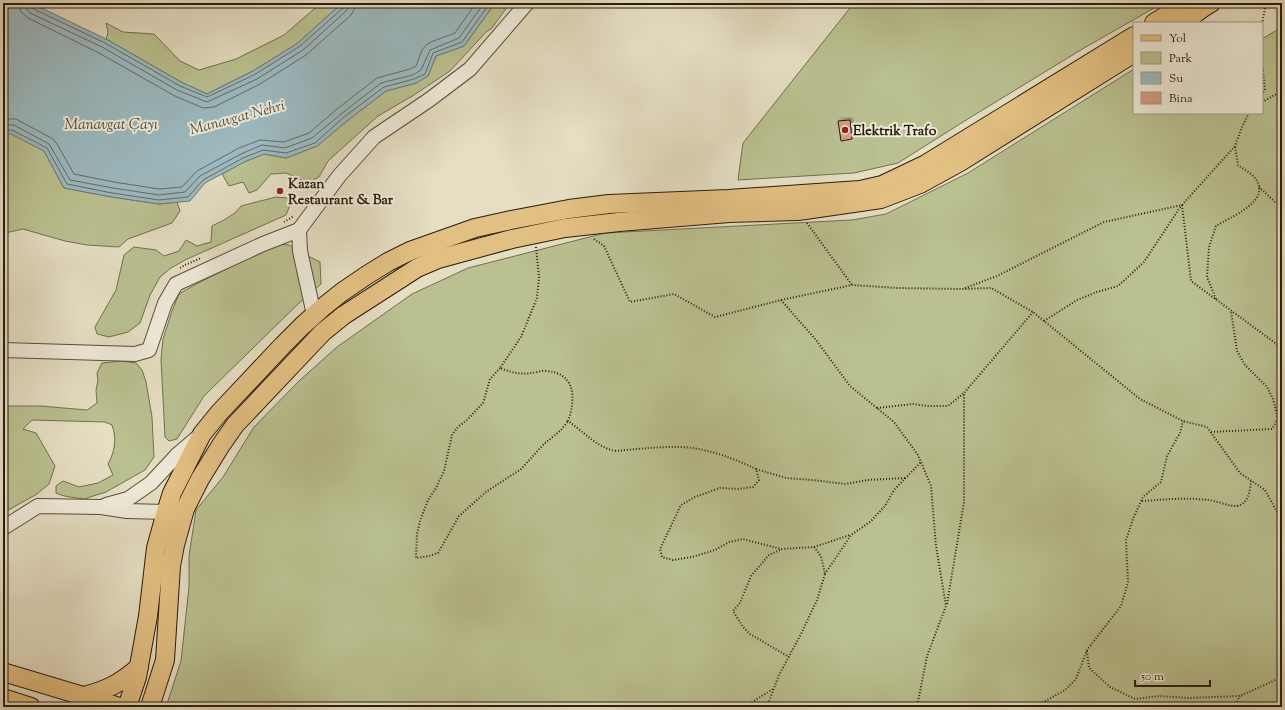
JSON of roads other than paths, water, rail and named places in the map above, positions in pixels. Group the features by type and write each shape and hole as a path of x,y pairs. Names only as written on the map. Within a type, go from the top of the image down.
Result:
{"main road":[{"path":"1156,22 1186,3"},
{"path":"1184,22 1211,3"},
{"path":"127,707 139,667 148,616 156,548 172,493 202,434 219,413 282,346 314,315 342,292 394,259 410,251 475,228 511,220 569,209 609,204 860,190 882,185 926,164 1133,37"},
{"path":"150,707 165,660 171,566 185,509 200,479 221,445 236,425 323,332 344,314 417,268 438,259 534,234 565,228 619,222 729,214 798,211 881,199 920,184 960,162 1133,54"},
{"path":"84,696 116,685 139,667"},
{"path":"3,672 120,707"},
{"path":"3,698 31,707"}],"street":[{"path":"3,350 135,354 149,350 166,303 176,284 263,244 299,230 339,176 374,137 429,100 470,69 527,3"},
{"path":"299,230 300,251 314,315"},
{"path":"101,507 128,499 151,483 178,454 202,434"},
{"path":"3,528 38,506 101,507 127,511 166,512 185,509"}],"water":[{"name":"Manavgat Çayı","path":"3,3 31,3 106,39 181,82 207,94 253,71 298,43 342,3 495,3 464,46 436,56 428,76 416,83 386,91 317,146 286,158 264,154 244,162 205,183 190,201 159,204 64,188 44,151 11,134 3,134"}],"place":[{"name":"Elektrik Trafo","path":"845,130"},
{"name":"Kazan Restaurant & Bar","path":"280,191"}],"water label":[{"name":"Manavgat Nehri","path":"237,117"}]}
